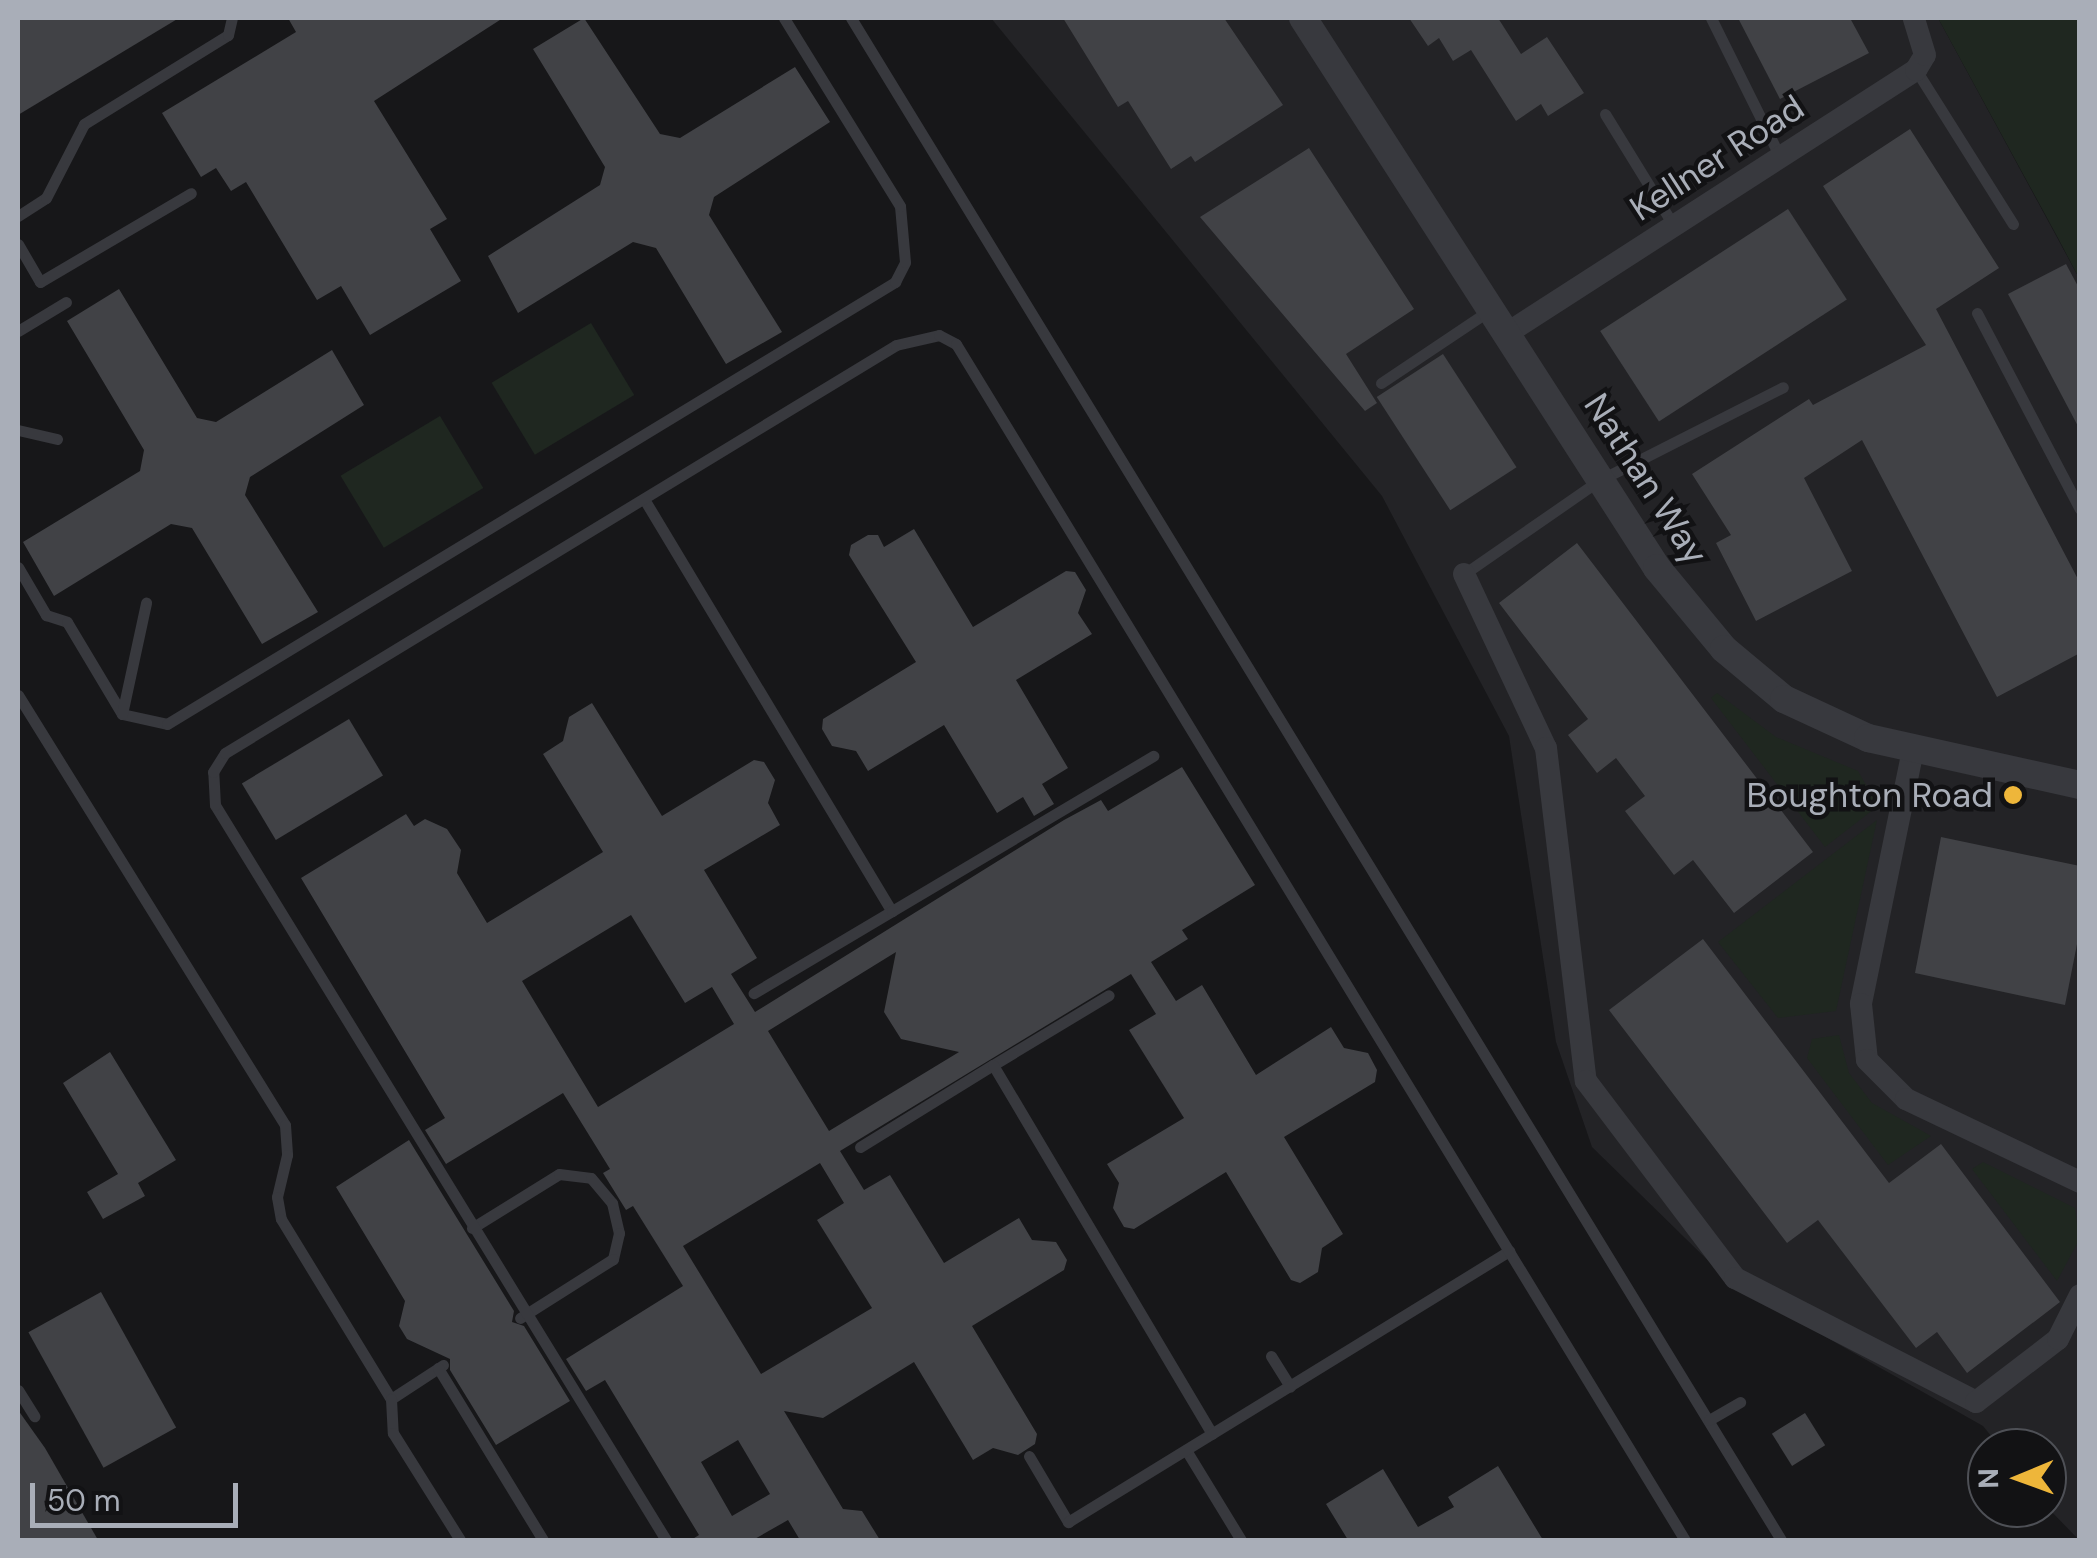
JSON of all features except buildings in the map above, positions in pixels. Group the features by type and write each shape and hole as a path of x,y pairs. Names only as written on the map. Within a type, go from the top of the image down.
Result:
{"street":[{"name":"Nathan Way","path":"1303,18 1600,480 1693,616 1752,675 1821,720 1912,750 2080,785"},
{"path":"1914,18 1925,55 1916,70"},
{"name":"Kellner Road","path":"1498,322 1676,228 1916,70"},
{"path":"1464,574 1546,748 1586,1081 1735,1278 1976,1402 2058,1339 2075,1305"},
{"path":"1912,750 1861,1004 1867,1060 1906,1099 2080,1182"}],"lane":[{"path":"18,216 46,198 84,124 228,34 232,18"},
{"path":"18,568 46,615 68,622 122,714 167,724 894,282 905,262 900,206 784,18"},
{"path":"851,18 1781,1540"},
{"path":"1711,18 1781,159"},
{"path":"1916,70 2013,224"},
{"path":"1605,114 1676,228"},
{"path":"18,244 40,282 192,193"},
{"path":"18,331 66,302"},
{"path":"1977,313 2080,510"},
{"path":"1381,382 1498,322"},
{"path":"666,1540 523,1317 215,805 213,772 225,753 896,345 939,335 956,344 1685,1540"},
{"path":"1464,574 1600,480 1782,387"},
{"path":"18,430 57,438"},
{"path":"644,498 892,911"},
{"path":"122,714 146,602"},
{"path":"18,695 285,1125 287,1155 277,1197 282,1219 391,1400 393,1434 460,1540"},
{"path":"754,993 1152,756"},
{"path":"860,1147 1109,994"},
{"path":"993,1066 1212,1434"},
{"path":"472,1228 559,1174 591,1178 612,1203 620,1233 612,1259 523,1317"},
{"path":"1029,1456 1068,1522 1509,1251"},
{"path":"1271,1356 1290,1386"},
{"path":"391,1400 440,1366 542,1540"},
{"path":"18,1390 34,1416"},
{"path":"1709,1420 1740,1402"},
{"path":"1186,1450 1241,1540"}],"shaded area":[{"path":"991,18 1938,18 2079,278 2079,1540 2067,1528 2067,1428 1985,1428 1732,1284 1592,1147 1556,1042 1509,736 1382,496"},
{"path":"1938,18 2079,18 2079,278 2058,238"},
{"path":"591,323 634,395 535,455 492,383"},
{"path":"440,416 483,488 384,548 341,476"},
{"path":"1717,693 1776,737 1858,771 1878,806 1825,847 1711,698"},
{"path":"1877,820 1836,1011 1778,1018 1718,942"},
{"path":"1839,1035 1849,1073 1872,1103 1931,1136 1888,1165 1807,1058 1812,1039"},
{"path":"1983,1162 2075,1208 2079,1240 2057,1281 1972,1169"}],"place":[{"name":"Boughton Road","path":"2013,795"}]}
